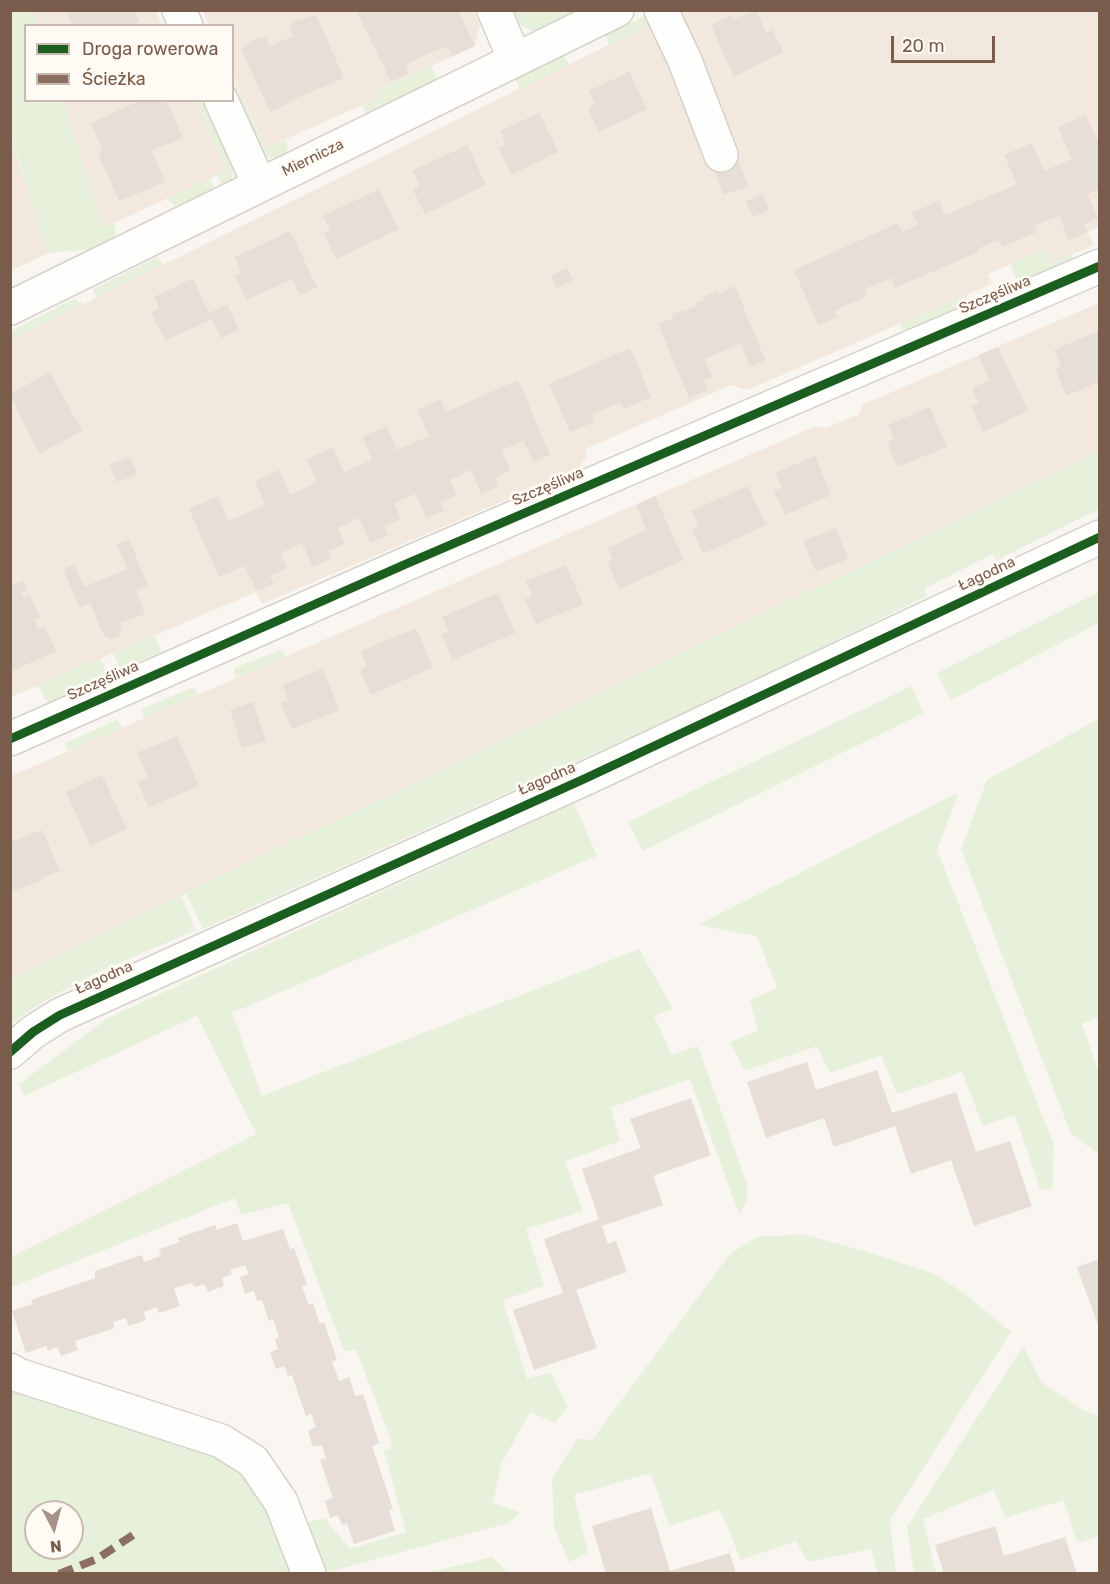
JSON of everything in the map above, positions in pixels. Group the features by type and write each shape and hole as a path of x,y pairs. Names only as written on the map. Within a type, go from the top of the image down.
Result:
{"street":[{"path":"179,10 185,24"},
{"path":"494,10 515,60"},
{"name":"Miernicza","path":"10,308 617,10"},
{"path":"661,10 685,61 721,155"},
{"path":"221,102 259,184"},
{"name":"Szczęśliwa","path":"10,739 406,564 1100,266"},
{"name":"Łagodna","path":"10,1052 33,1032 60,1015 584,779 1100,537"},
{"path":"10,1370 18,1375 221,1442 253,1461 281,1502 309,1574"}],"shaded area":[{"path":"33,11 156,11 162,24 38,24"},
{"path":"202,11 474,11 480,24 475,46 374,92 376,98 362,105 266,148 234,78 234,24 208,24"},
{"path":"677,11 1099,11 1099,226 1088,232 1094,245 1052,263 1045,249 988,274 992,284 747,390 731,385 585,449 587,455 578,469 262,604 256,592 11,697 11,340"},
{"path":"63,102 196,102 227,171 103,228"},
{"path":"10,137 48,253 11,271 10,271"},
{"path":"1099,303 1099,451 11,978 11,776 800,433 818,426 826,428 860,414 862,405"}],"green space":[{"path":"10,11 33,11 38,24 24,24 24,102 63,102 103,227 115,223 115,240 96,249 48,253 11,137"},
{"path":"510,11 578,11 538,30 531,30 521,25"},
{"path":"647,15 654,22 609,46 606,35"},
{"path":"564,56 569,65 519,90 516,79"},
{"path":"431,66 438,81 368,116 362,105 376,98 373,92"},
{"path":"234,80 266,148 286,140 288,146 285,155 270,158 261,154 234,101"},
{"path":"196,102 211,102 233,164 232,183 223,188 217,175 226,170"},
{"path":"210,179 216,191 179,210 167,198"},
{"path":"1045,249 1053,263 1071,255 1073,259 1018,283 1010,265"},
{"path":"157,257 163,264 95,298 93,289"},
{"path":"967,295 967,306 905,334 900,324"},
{"path":"75,298 82,304 11,340 11,331"},
{"path":"1099,451 1099,509 997,560 992,554 924,589 927,596 738,689 203,929 186,893"},
{"path":"1099,592 1099,623 951,700 937,673"},
{"path":"155,634 161,652 120,669 113,653"},
{"path":"282,649 286,657 236,678 233,669"},
{"path":"100,658 108,677 47,703 38,685"},
{"path":"912,686 923,713 643,851 628,822"},
{"path":"194,687 197,695 144,718 142,709"},
{"path":"1099,719 1099,1017 1082,1024 1099,1073 1099,1154 1071,1134 961,849 987,780"},
{"path":"117,720 123,728 67,751 65,743"},
{"path":"959,792 937,850 1054,1145 1052,1189 1040,1189 1015,1115 983,1126 962,1072 897,1094 881,1055 830,1073 817,1046 745,1071 730,1042 758,1031 750,1000 777,988 757,936 698,925"},
{"path":"574,803 597,856 232,1013 262,1096 639,949 673,1009 654,1016 672,1055 698,1046 747,1185 747,1200 739,1214 690,1079 611,1107 620,1141 565,1161 583,1211 526,1229 544,1286 503,1300 527,1379 551,1372 568,1407 555,1423 530,1412 501,1464 493,1503 520,1512 509,1523 328,1572 318,1568 303,1524 324,1518 350,1549 406,1532 384,1451 392,1448 390,1437 356,1350 344,1351 288,1203 241,1215 235,1198 11,1287 11,1257 256,1134 197,1016 24,1096 19,1084 108,1018"},
{"path":"181,895 196,930 92,975 51,997 11,1023 11,978"},
{"path":"806,1235 933,1273 968,1296 1011,1332 890,1520 896,1573 878,1573 871,1549 808,1562 796,1541 741,1560 720,1510 669,1526 651,1473 574,1495 588,1553 569,1562 554,1526 552,1479 577,1439 592,1440 730,1254 759,1236"},
{"path":"1023,1346 1041,1382 1081,1409 1099,1416 1099,1536 1077,1543 1064,1500 1005,1518 994,1490 923,1519 936,1573 914,1573 907,1527"},
{"path":"11,1387 229,1461 267,1506 293,1574 11,1574"},
{"path":"492,1557 508,1573 427,1573"}],"building":[{"path":"66,10 134,10 139,21 133,24 72,24"},
{"path":"361,10 458,10 475,46 452,56 447,47 425,55 406,65 410,73 391,82 357,12"},
{"path":"756,10 766,33 773,30 783,52 734,77 711,25 732,15 734,19"},
{"path":"316,15 344,78 289,101 290,103 270,112 241,49 256,39 266,37 270,46 293,36 289,27 296,21"},
{"path":"629,72 647,109 599,132 588,108 595,104 589,91"},
{"path":"137,102 167,102 183,138 151,150 165,182 119,201 99,156 102,148 91,123"},
{"path":"539,113 558,152 511,175 499,148 506,145 500,131"},
{"path":"1086,115 1097,140 1100,139 1100,189 1087,194 1098,218 1084,224 1088,232 1069,240 1059,216 1034,226 1037,232 1002,247 999,240 977,249 978,252 895,288 891,278 865,289 867,296 834,311 837,317 818,325 794,270 898,223 902,232 918,225 912,213 939,201 945,215 1017,184 1004,155 1032,143 1044,171 1072,159 1058,127"},
{"path":"467,145 486,185 425,214 413,190 420,187 412,171"},
{"path":"739,162 748,187 723,195 715,171"},
{"path":"379,189 399,229 336,259 323,233 330,230 323,216"},
{"path":"763,194 769,210 753,217 746,201"},
{"path":"290,231 317,287 300,295 292,279 247,300 235,276 242,273 235,257"},
{"path":"567,268 573,280 556,288 551,275"},
{"path":"193,278 209,313 227,305 239,330 221,338 212,319 165,341 151,312 159,308 154,297"},
{"path":"735,286 765,360 750,367 741,343 705,359 712,377 704,380 708,390 689,398 658,324 673,318 672,314 696,307 695,303 705,299 704,296 717,291 718,294"},
{"path":"1100,330 1100,381 1067,396 1055,369 1061,366 1054,350"},
{"path":"998,347 1028,411 983,432 971,406 979,403 972,388 989,380 979,355"},
{"path":"630,348 651,397 624,409 621,402 591,415 594,422 570,432 549,384"},
{"path":"50,372 82,431 39,454 10,394"},
{"path":"518,380 550,455 533,462 523,441 502,450 510,470 495,478 499,486 481,494 471,470 450,480 457,495 440,502 444,511 426,518 416,494 394,503 401,519 384,526 388,535 370,543 359,518 338,528 345,544 328,551 331,559 313,567 302,543 281,553 287,568 270,576 274,584 257,591 245,566 219,577 189,509 218,496 228,521 265,505 255,481 279,470 290,495 317,482 307,459 333,448 344,472 372,460 362,437 387,426 397,450 429,436 417,410 441,399 446,412"},
{"path":"930,407 947,447 897,467 887,442 894,439 888,425"},
{"path":"815,456 831,495 785,515 774,491 782,488 775,473"},
{"path":"131,457 137,475 116,482 110,464"},
{"path":"748,486 766,525 703,554 692,530 699,526 691,511"},
{"path":"655,496 684,560 619,589 607,561 613,559 608,548 646,530 636,505"},
{"path":"836,528 848,559 816,572 803,541"},
{"path":"129,539 148,586 136,590 145,614 120,623 122,629 118,637 111,639 104,636 90,603 80,608 63,569 74,565 84,587 127,569 117,544"},
{"path":"566,565 583,604 536,624 525,599 532,596 526,581"},
{"path":"23,580 28,590 21,593 24,598 30,595 40,617 34,619 38,629 44,626 56,651 10,672 10,586"},
{"path":"498,593 515,633 452,660 442,635 449,631 442,617"},
{"path":"416,628 433,667 371,695 360,670 367,667 361,651"},
{"path":"322,669 340,710 292,729 281,703 288,700 282,685"},
{"path":"253,702 266,741 242,748 230,710"},
{"path":"177,736 199,786 149,807 137,781 148,777 137,753"},
{"path":"102,775 127,829 91,846 66,792"},
{"path":"42,830 60,871 41,878 42,881 10,892 10,842"},
{"path":"807,1062 816,1090 877,1070 892,1113 956,1092 976,1152 1010,1141 1032,1206 974,1226 951,1160 911,1174 895,1126 834,1147 824,1118 766,1138 747,1082"},
{"path":"691,1098 711,1155 653,1176 663,1205 602,1226 608,1244 616,1241 627,1272 576,1290 597,1348 534,1370 513,1310 563,1293 544,1239 599,1219 582,1169 641,1148 630,1119"},
{"path":"237,1223 243,1241 283,1229 290,1249 294,1248 307,1284 302,1287 309,1305 313,1303 320,1324 324,1322 337,1360 332,1361 339,1381 349,1377 355,1396 363,1394 379,1443 372,1446 393,1509 389,1510 395,1531 354,1544 347,1524 342,1525 338,1515 330,1518 325,1501 333,1498 320,1460 326,1458 322,1445 313,1447 308,1431 316,1427 311,1413 306,1416 292,1375 288,1376 284,1366 276,1369 270,1352 278,1349 275,1339 279,1337 273,1319 269,1321 262,1300 257,1301 254,1291 245,1294 240,1277 249,1274 245,1265 230,1270 232,1274 222,1278 224,1286 208,1292 204,1284 195,1287 192,1283 174,1288 180,1306 159,1313 157,1307 144,1312 146,1320 129,1326 126,1318 113,1322 115,1328 75,1341 78,1350 61,1356 58,1347 48,1351 46,1346 26,1353 12,1311 33,1304 31,1300 95,1278 95,1271 142,1255 144,1262 161,1256 159,1249 180,1242 178,1238 215,1225 217,1230"},
{"path":"1100,1259 1100,1328 1099,1328 1077,1267"},
{"path":"651,1508 670,1571 730,1553 736,1574 606,1574 592,1526"},
{"path":"995,1526 1004,1556 1065,1537 1077,1574 944,1574 935,1545"}],"marked path":[{"path":"59,1574 97,1559 139,1531"}],"cycle path":[{"path":"10,739 406,564 1100,266"},
{"path":"10,1052 33,1032 60,1015 584,779 1100,537"}]}
